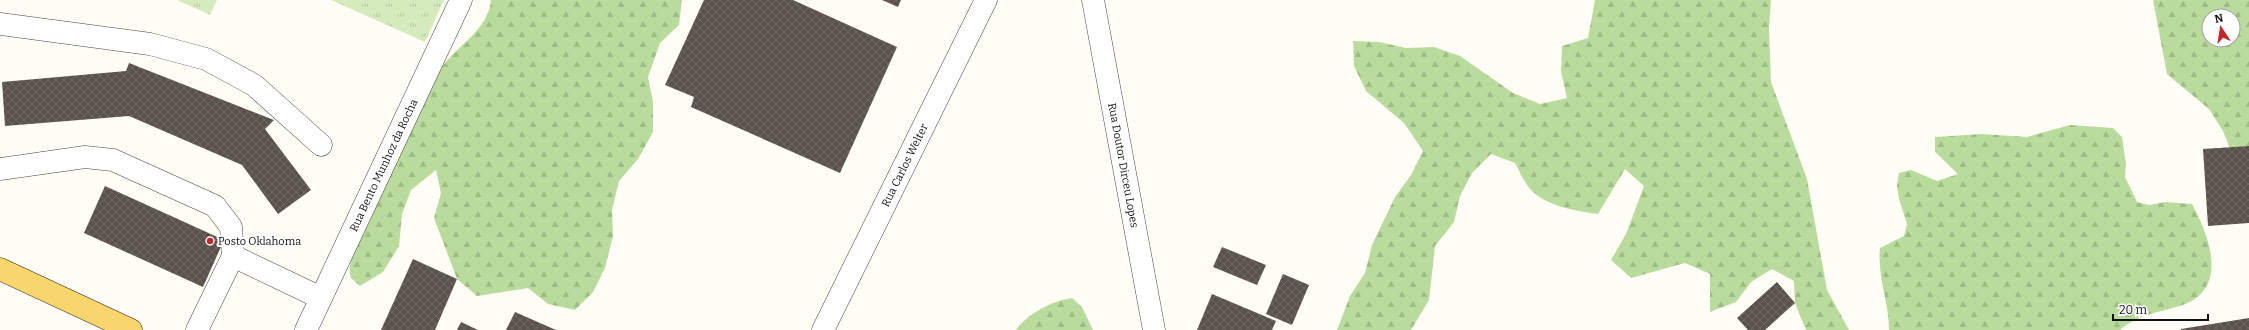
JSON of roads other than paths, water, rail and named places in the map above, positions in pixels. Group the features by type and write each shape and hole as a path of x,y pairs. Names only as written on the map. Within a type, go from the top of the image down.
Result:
{"main road":[{"path":"0,269 131,330"}],"street":[{"name":"Rua Bento Munhoz da Rocha","path":"306,330 461,0"},
{"name":"Rua Carlos Welter","path":"823,330 986,0"},
{"name":"Rua Doutor Dirceu Lopes","path":"1093,0 1154,330"},
{"path":"0,24 150,44 206,59 254,85 321,145"},
{"path":"0,169 85,157 113,160 215,206 231,228 233,256 197,330"},
{"path":"233,256 321,298"}],"place":[{"name":"Posto Oklahoma","path":"210,241"}]}
